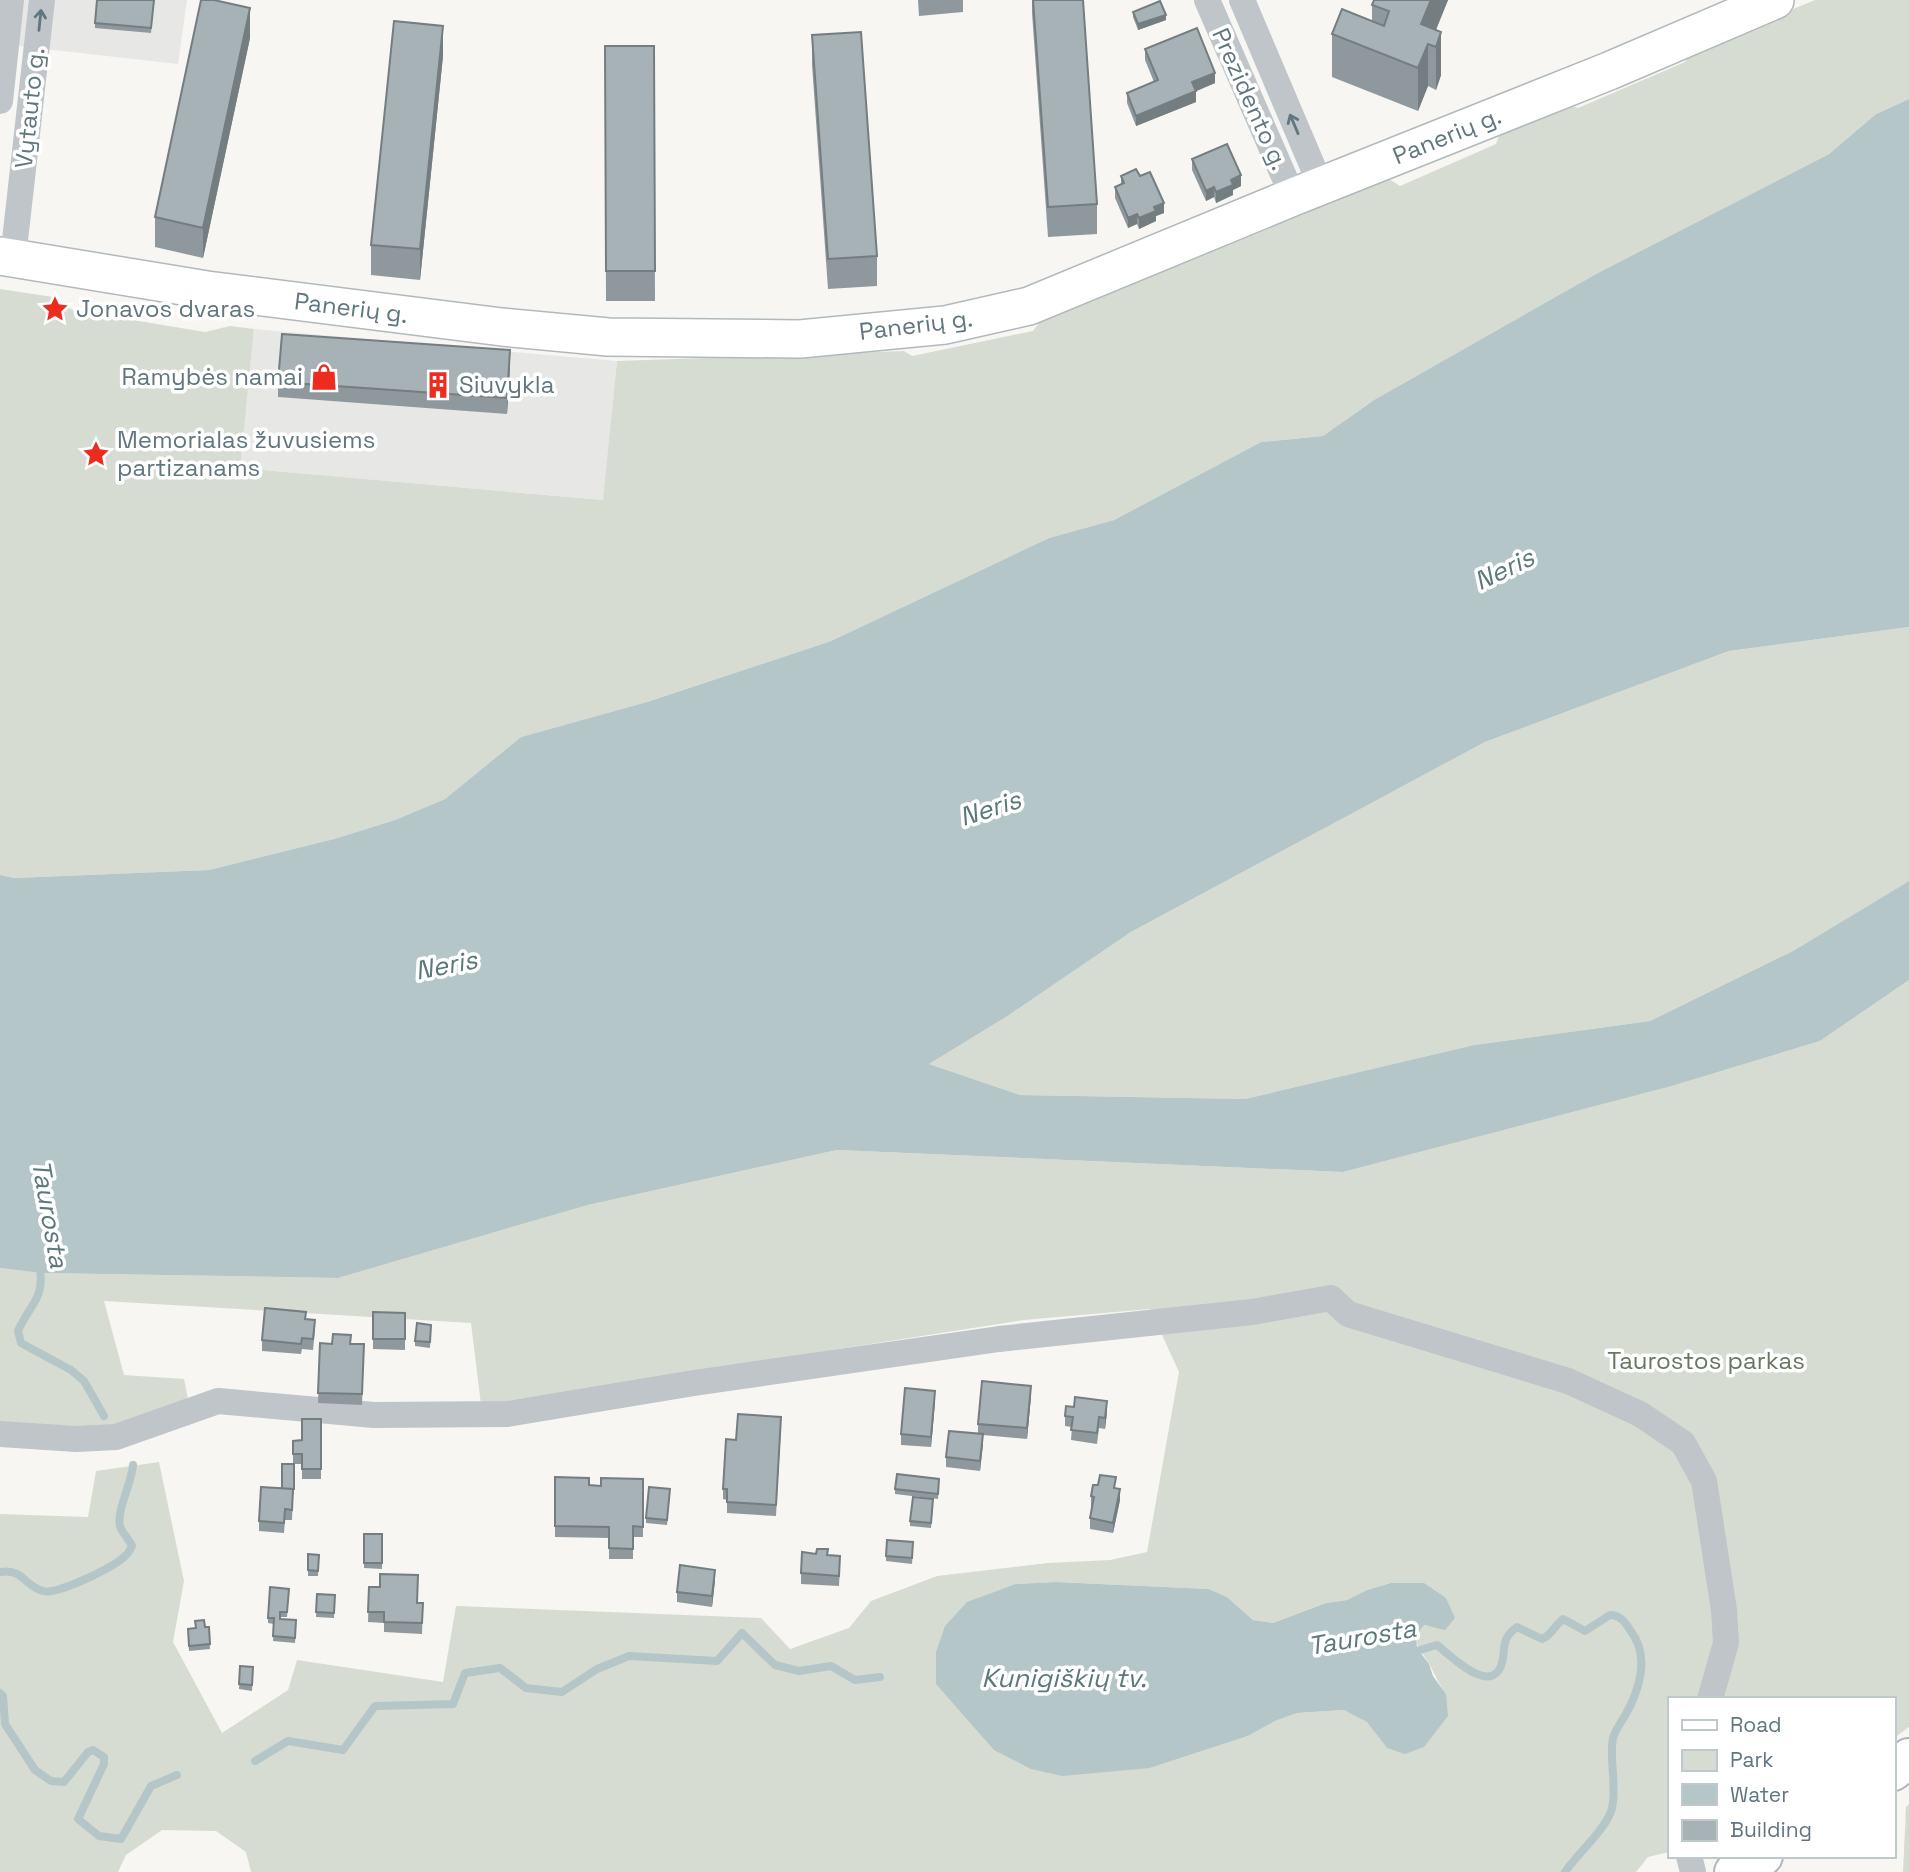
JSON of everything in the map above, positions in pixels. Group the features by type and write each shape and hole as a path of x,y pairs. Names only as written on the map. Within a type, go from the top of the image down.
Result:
{"highway":[{"path":"1895,1769 1909,1758"},
{"path":"1734,1872 1759,1858"}],"street":[{"name":"Vytauto g.","path":"0,101 11,0"},
{"name":"Vytauto g.","path":"6,257 42,0"},
{"name":"Prezidento g.","path":"1207,0 1307,192"},
{"name":"Prezidento g.","path":"1242,0 1307,192"},
{"name":"Panerių g.","path":"6,257 207,290 502,327 607,337 800,339 945,325 1029,306 1609,71 1775,0"},
{"path":"0,1434 76,1439 116,1437 218,1401 374,1415 507,1414 694,1383 986,1341 1252,1312 1331,1298 1348,1314 1567,1381 1640,1414 1683,1443 1704,1481 1724,1610 1726,1643 1711,1697"}],"shaded area":[{"path":"0,0 187,0 178,64 0,44"},
{"path":"254,329 617,361 604,500 239,468"}],"green space":[{"path":"1815,0 1909,0 1909,99 1876,114 1829,154 1596,274 1374,400 1323,436 1261,442 1114,520 1049,538 831,641 647,702 521,737 445,799 395,820 334,839 209,870 14,878 0,875 0,289 53,297 73,310 205,332 230,326 254,329 240,468 603,500 617,361 904,351 912,356 1033,331 1039,323 1389,179 1400,186 1496,144 1501,131 1566,104 1578,108 1685,62 1692,51"},
{"path":"1909,627 1909,881 1793,951 1650,1021 1474,1045 1245,1099 1020,1095 929,1064 1006,1017 1131,932 1485,742 1729,651"},
{"name":"Taurostos parkas","path":"1909,980 1909,1727 1895,1738 1895,1697 1668,1697 1668,1852 1648,1857 1636,1872 251,1872 246,1852 216,1831 162,1830 126,1855 118,1872 0,1872 0,1514 88,1517 96,1471 159,1462 184,1581 173,1642 222,1733 288,1690 297,1660 443,1682 456,1606 761,1618 790,1649 849,1628 871,1601 937,1576 1048,1563 1110,1560 1147,1552 1179,1372 1150,1309 1024,1320 481,1405 471,1323 104,1301 124,1375 184,1379 188,1399 101,1429 0,1423 0,1268 41,1273 338,1278 588,1205 837,1150 1343,1172 1672,1086 1820,1041","holes":["1056,1582 1209,1589 1227,1597 1253,1620 1273,1623 1326,1603 1347,1600 1389,1583 1424,1583 1436,1627 1423,1625 1416,1635 1420,1650 1446,1694 1387,1748 1367,1721 1344,1710 1297,1713 1275,1721 1248,1736 1150,1768 1016,1584"]},
{"path":"1909,1804 1909,1872 1903,1872 1906,1807"}],"water":[{"name":"Neris","path":"1909,99 1909,627 1729,651 1485,742 1131,932 1006,1017 929,1064 1020,1095 1245,1099 1474,1045 1650,1021 1793,951 1909,881 1909,980 1820,1041 1672,1086 1343,1172 837,1150 588,1205 338,1278 41,1273 0,1268 0,875 14,878 209,870 334,839 395,820 445,799 521,737 647,702 831,641 1049,538 1114,520 1261,442 1323,436 1374,400 1596,274 1829,154 1876,114"},
{"name":"Kunigiškių tv.","path":"1056,1582 1209,1589 1227,1597 1253,1620 1273,1623 1326,1603 1347,1600 1390,1583 1424,1583 1446,1598 1455,1618 1445,1630 1424,1625 1416,1635 1417,1648 1446,1694 1448,1716 1424,1747 1405,1754 1387,1748 1367,1722 1344,1710 1297,1713 1275,1721 1248,1736 1150,1768 1062,1776 1031,1769 994,1750 936,1684 936,1652 945,1626 967,1602 1016,1584"}],"building":[{"path":"97,0 154,0 151,28 95,23"},
{"path":"201,0 250,8 203,228 155,217"},
{"path":"1033,0 1083,0 1097,204 1048,207"},
{"path":"1374,0 1431,0 1421,24 1441,32 1436,47 1428,44 1418,68 1332,34 1342,9 1384,26 1389,11 1372,5"},
{"path":"1160,1 1166,15 1138,24 1133,12"},
{"path":"394,21 443,26 420,249 371,245"},
{"path":"1197,28 1215,73 1192,82 1196,91 1136,116 1127,93 1158,80 1145,49"},
{"path":"861,32 877,256 828,259 812,35"},
{"path":"605,46 654,46 655,271 606,271"},
{"path":"1227,144 1241,175 1231,180 1233,185 1216,192 1214,187 1206,191 1192,159"},
{"path":"1136,169 1140,176 1150,172 1164,203 1154,207 1156,211 1139,218 1137,214 1128,218 1115,187 1124,183 1121,176"},
{"path":"282,334 510,350 507,398 278,382"},
{"path":"265,1308 306,1312 305,1319 315,1320 313,1339 302,1338 301,1344 262,1340"},
{"path":"373,1312 405,1313 405,1339 373,1339"},
{"path":"417,1323 431,1325 430,1342 415,1341"},
{"path":"333,1334 351,1335 350,1344 364,1344 362,1394 318,1393 320,1343 332,1344"},
{"path":"982,1381 1031,1386 1027,1428 978,1424"},
{"path":"905,1388 935,1391 931,1437 901,1434"},
{"path":"1075,1397 1107,1401 1105,1418 1099,1417 1097,1433 1071,1430 1073,1417 1065,1416 1066,1406 1074,1407"},
{"path":"738,1414 781,1417 776,1505 727,1502 727,1489 723,1489 726,1439 736,1440"},
{"path":"302,1419 321,1419 321,1469 302,1469 302,1454 293,1454 293,1441 302,1440"},
{"path":"949,1431 983,1434 980,1461 946,1457"},
{"path":"282,1464 294,1464 294,1489 282,1489"},
{"path":"897,1474 939,1479 938,1494 895,1489"},
{"path":"1100,1475 1116,1477 1114,1488 1120,1489 1113,1523 1090,1518 1093,1485 1098,1485"},
{"path":"555,1477 589,1478 589,1485 601,1486 601,1478 643,1479 643,1527 633,1526 633,1549 609,1548 609,1527 555,1526"},
{"path":"261,1487 293,1489 292,1510 285,1509 284,1523 259,1521"},
{"path":"649,1487 670,1489 667,1520 646,1518"},
{"path":"913,1497 933,1499 931,1523 910,1521"},
{"path":"364,1534 382,1534 382,1563 364,1563"},
{"path":"887,1540 913,1542 912,1558 886,1556"},
{"path":"817,1549 828,1549 827,1555 840,1556 839,1576 801,1573 802,1552 816,1554"},
{"path":"308,1554 319,1555 318,1571 308,1570"},
{"path":"680,1565 715,1570 712,1596 677,1592"},
{"path":"380,1574 418,1575 417,1603 423,1603 422,1623 384,1622 384,1612 368,1612 369,1587 380,1587"},
{"path":"270,1587 289,1589 287,1612 280,1612 280,1619 296,1620 295,1638 273,1636 274,1618 268,1618"},
{"path":"317,1594 335,1595 334,1613 316,1612"},
{"path":"204,1620 205,1627 209,1627 210,1644 189,1646 188,1629 196,1628 195,1621"},
{"path":"240,1666 253,1667 252,1685 239,1684"}],"waterway":[{"name":"Taurosta","path":"39,1263 39,1293 18,1331 21,1343 71,1370 84,1381 104,1416"},
{"name":"Taurosta","path":"0,1572 14,1573 37,1589 50,1591 86,1579 120,1560 132,1546 121,1529 119,1520 133,1465"},
{"name":"Taurosta","path":"1413,1652 1437,1645 1469,1670 1487,1676 1495,1674 1501,1666 1508,1636 1517,1627 1542,1639 1563,1619 1585,1631 1614,1615 1628,1627 1640,1650 1641,1672 1631,1704 1613,1738 1612,1808 1599,1832 1565,1872"},
{"name":"Taurosta","path":"255,1761 288,1741 343,1750 375,1706 453,1704 465,1673 500,1668 526,1688 562,1692 597,1669 629,1656 717,1661 742,1633 775,1665 799,1671 831,1666 855,1680 880,1677"},
{"name":"Taurosta","path":"0,1693 3,1696 5,1724 35,1770 51,1781 64,1782 88,1752 93,1750 104,1757 104,1764 78,1819 99,1836 121,1839 151,1786 177,1775"}],"place":[{"name":"Jonavos dvaras","path":"55,309"},
{"name":"Ramybės namai","path":"324,377"},
{"name":"Siuvykla","path":"438,385"},
{"name":"Memorialas žuvusiems partizanams","path":"96,454"}]}
